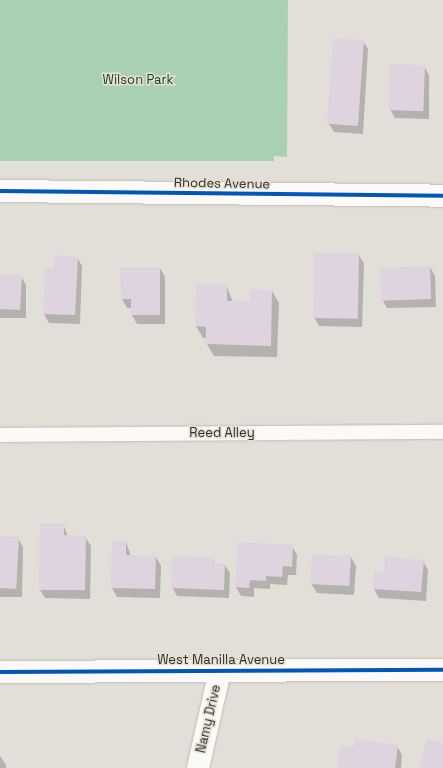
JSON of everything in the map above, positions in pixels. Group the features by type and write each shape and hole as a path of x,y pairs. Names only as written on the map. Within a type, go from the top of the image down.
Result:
{"street":[{"name":"Rhodes Avenue","path":"0,191 443,196"},
{"name":"Namy Drive","path":"198,768 220,670"},
{"name":"West Manilla Avenue","path":"0,672 443,670"}],"lane":[{"name":"Reed Alley","path":"0,435 443,432"}],"green space":[{"name":"Wilson Park","path":"0,0 288,0 287,157 274,156 274,161 0,161"}],"building":[{"path":"333,38 364,40 358,126 327,124"},
{"path":"390,64 425,65 423,111 388,110"},
{"path":"314,253 359,254 358,319 313,318"},
{"path":"55,255 78,257 75,315 43,314 45,268 54,268"},
{"path":"430,266 431,299 381,301 380,268"},
{"path":"120,267 160,267 160,315 131,315 131,299 121,299"},
{"path":"0,274 22,275 20,310 0,309"},
{"path":"196,283 227,284 227,301 250,301 250,289 272,290 271,346 206,344 206,327 195,326"},
{"path":"40,523 64,523 64,535 86,536 85,590 39,590"},
{"path":"0,536 19,537 16,589 0,588"},
{"path":"112,541 126,541 126,555 156,556 155,589 111,588"},
{"path":"238,542 293,545 292,567 283,566 282,577 266,576 266,581 250,580 249,588 235,587"},
{"path":"312,554 351,556 349,586 310,584"},
{"path":"172,556 213,558 213,563 225,563 224,590 171,588"},
{"path":"385,557 424,560 421,592 373,589 374,572 384,573"},
{"path":"355,739 398,745 395,768 337,768 340,745 354,747"},
{"path":"427,739 443,744 443,768 419,768"}],"cycle path":[{"path":"0,191 443,196"},
{"path":"0,672 443,670"}]}
